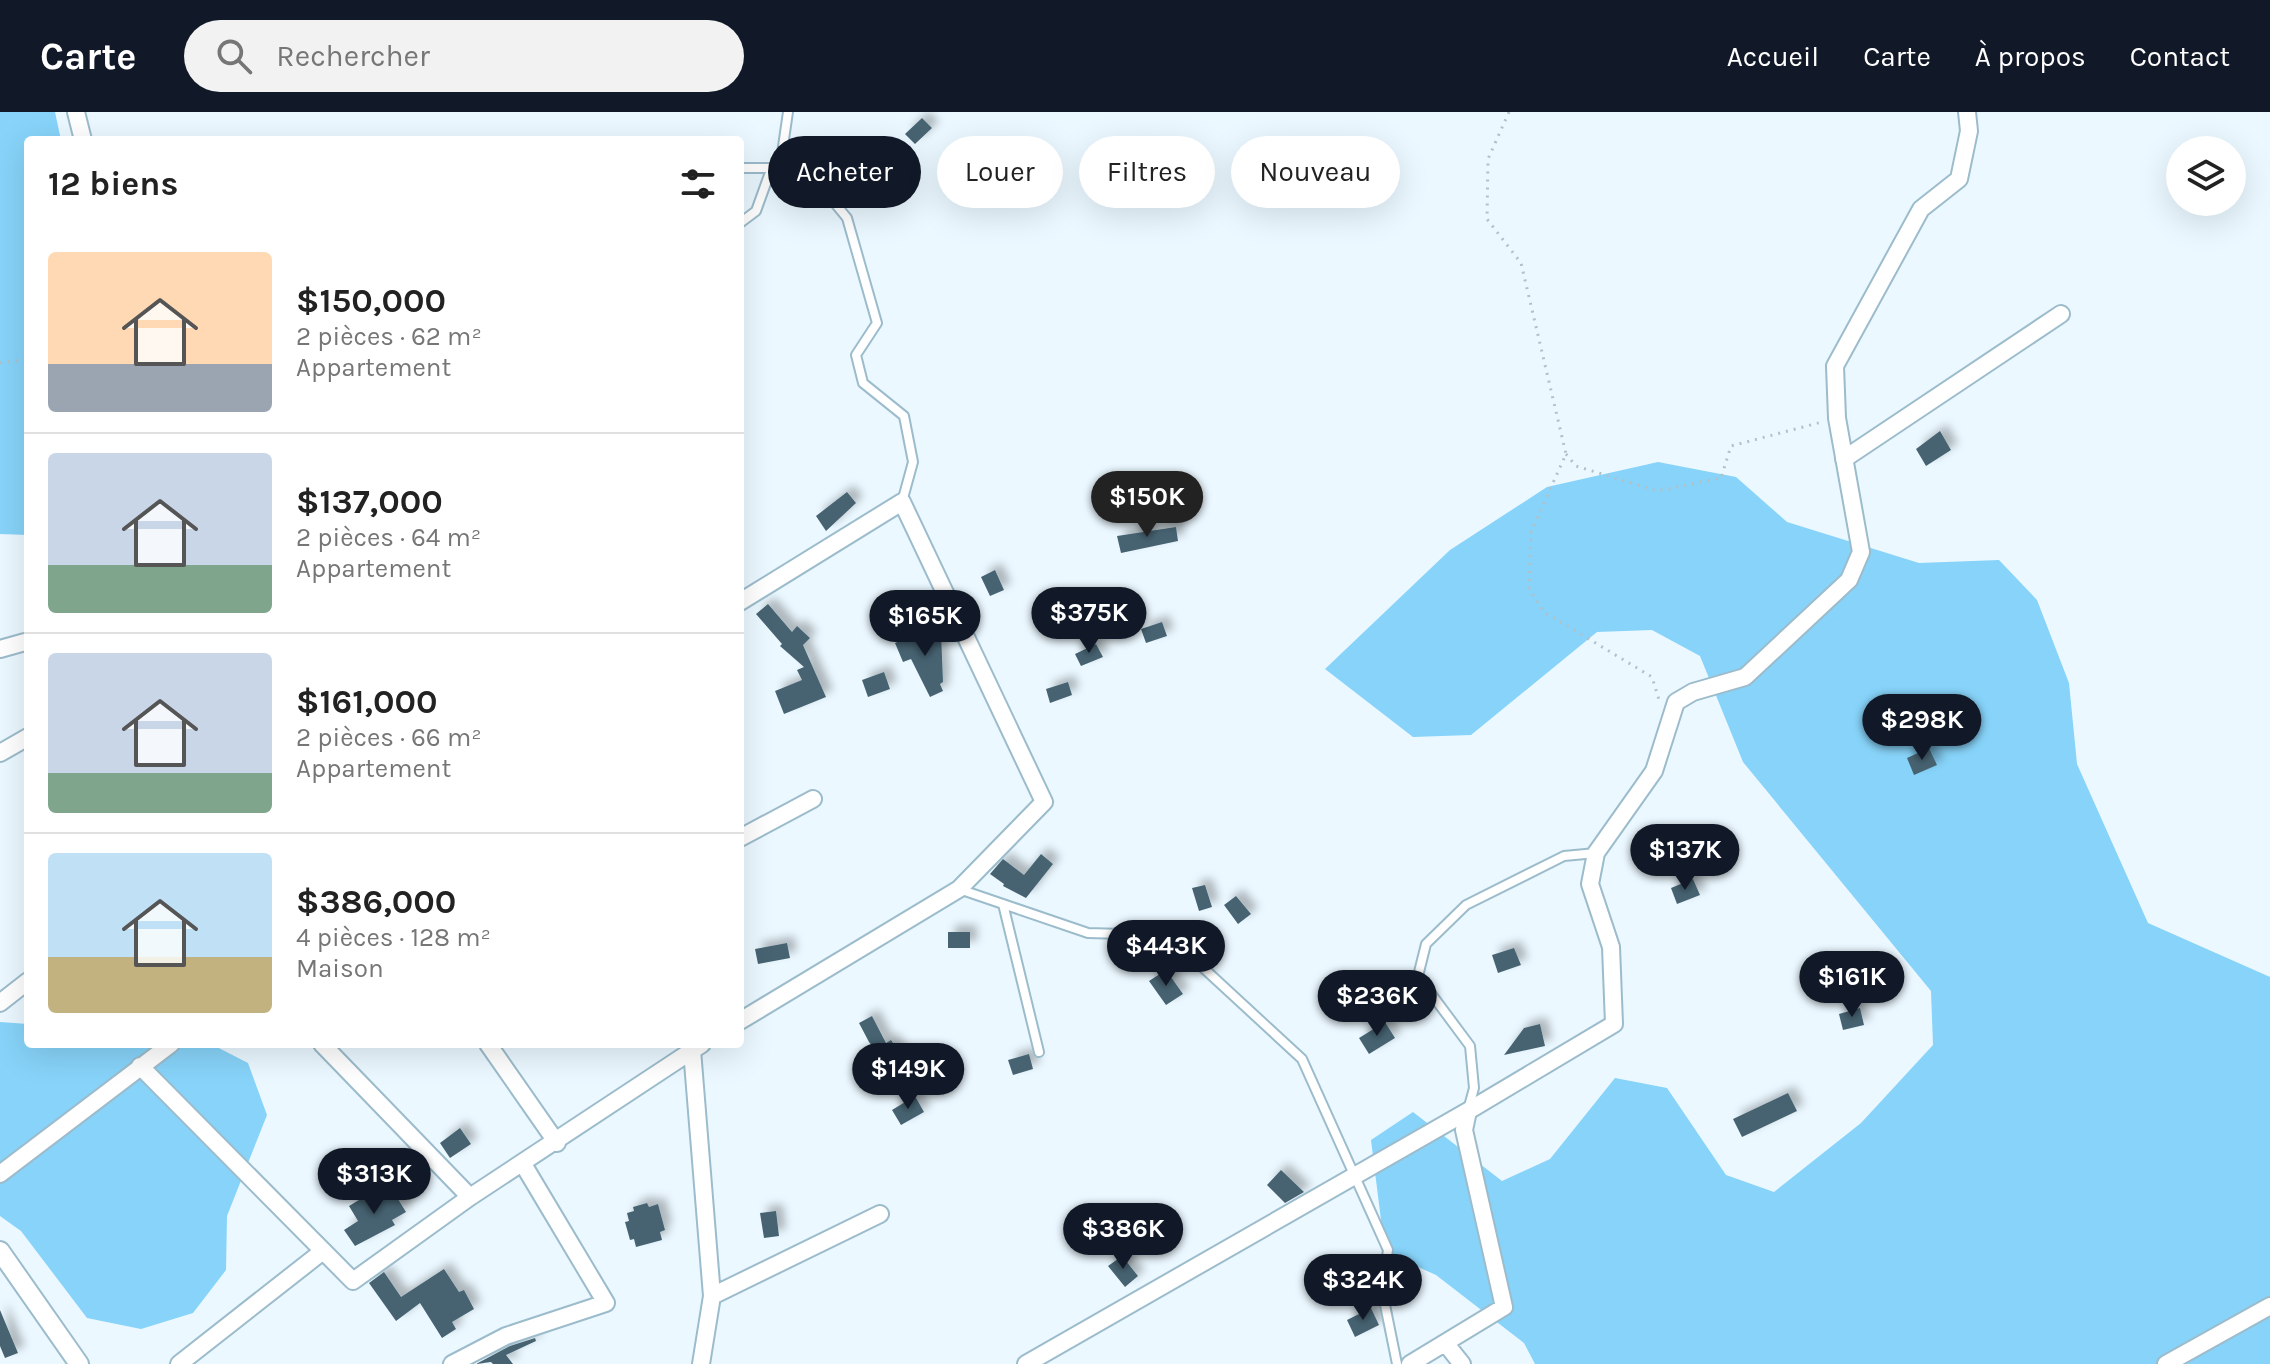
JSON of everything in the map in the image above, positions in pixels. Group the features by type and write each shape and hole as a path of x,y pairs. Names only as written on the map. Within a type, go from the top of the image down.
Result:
{"street":[{"path":"76,112 82,136"},
{"path":"1026,1364 1614,1024 1611,947 1590,884 1596,853 1654,771 1676,702 1693,692 1745,677 1849,580 1861,552 1837,418 1835,366 1921,209 1959,179 1969,131 1967,112"},
{"path":"1844,459 2061,314"},
{"path":"744,600 902,502 1044,802 959,889 744,1019"},
{"path":"0,649 24,642"},
{"path":"0,753 24,739"},
{"path":"744,836 813,799"},
{"path":"0,1003 24,984"},
{"path":"0,1174 165,1048"},
{"path":"326,1048 470,1197"},
{"path":"491,1048 557,1143"},
{"path":"140,1066 353,1281 470,1197 557,1143 696,1048"},
{"path":"697,1048 712,1296 701,1364"},
{"path":"1410,1364 1504,1307 1464,1130 1468,1111"},
{"path":"452,1364 506,1336 606,1303 523,1164"},
{"path":"712,1296 880,1214"},
{"path":"0,1251 79,1364"},
{"path":"179,1364 323,1251"},
{"path":"2166,1364 2270,1306"},
{"path":"1446,1344 1462,1364"}],"lane":[{"path":"785,136 788,112"},
{"path":"744,168 768,167"},
{"path":"744,220 756,211 768,178"},
{"path":"839,208 847,218 877,323 856,355 863,383 904,416 913,462 902,502"},
{"path":"1468,1111 1474,1088 1470,1046 1418,976 1426,944 1466,905 1564,856 1596,853"},
{"path":"959,889 1088,933 1157,935 1169,949 1198,963 1302,1059 1388,1250 1382,1290 1397,1364"},
{"path":"1003,904 1039,1052"}],"path":[{"path":"1509,112 1488,159 1487,219 1521,263 1566,454 1576,466 1657,491 1721,478 1731,446 1837,418"},
{"path":"0,363 24,360"},
{"path":"1566,454 1531,532 1529,589 1544,612 1652,677 1668,727"}],"shaded area":[{"path":"0,112 55,112 60,136 24,136 24,535 0,534"},
{"path":"1658,462 1736,477 1787,522 1919,563 1999,560 2037,600 2069,683 2077,764 2148,923 2270,977 2270,1364 1535,1364 1524,1343 1436,1275 1385,1252 1371,1140 1413,1112 1502,1181 1550,1159 1615,1078 1667,1088 1726,1175 1774,1192 1861,1123 1933,1045 1931,991 1743,762 1700,656 1652,630 1597,632 1471,735 1413,737 1325,669 1450,550 1547,487"},
{"path":"0,1022 24,1024 24,1048 219,1048 248,1063 267,1115 227,1216 226,1270 193,1313 141,1329 87,1318 21,1231 0,1216"}],"building":[{"path":"922,118 932,128 921,138 905,134"},
{"path":"1940,431 1951,450 1926,466 1916,449"},
{"path":"847,492 856,503 826,531 816,516"},
{"path":"1176,527 1178,541 1121,553 1117,536"},
{"path":"995,570 1004,590 990,596 981,577"},
{"path":"768,604 792,632 797,626 810,638 803,645 826,697 784,714 775,691 802,680 797,670 804,667 780,646 782,644 756,614"},
{"path":"1162,622 1167,636 1146,643 1141,629"},
{"path":"941,632 943,682 940,684 943,691 930,697 911,659 903,662 895,643 918,633"},
{"path":"1096,644 1103,657 1081,666 1075,654"},
{"path":"884,672 890,689 868,697 862,680"},
{"path":"1068,682 1072,695 1050,703 1046,689"},
{"path":"1929,748 1937,765 1914,775 1907,758"},
{"path":"1041,854 1053,864 1026,898 1003,886 990,874 1003,859 1024,875"},
{"path":"1693,879 1700,895 1677,904 1671,888"},
{"path":"1205,885 1212,907 1199,911 1192,888"},
{"path":"1236,896 1251,914 1238,924 1224,905"},
{"path":"948,932 970,932 970,948 948,948"},
{"path":"787,943 790,958 758,964 755,949"},
{"path":"1514,948 1521,965 1498,973 1492,955"},
{"path":"1166,970 1183,994 1166,1005 1149,981"},
{"path":"1860,1008 1864,1025 1843,1030 1839,1014"},
{"path":"872,1016 886,1043 891,1040 903,1058 890,1070 859,1023"},
{"path":"1385,1022 1395,1038 1369,1054 1359,1038"},
{"path":"1540,1024 1545,1046 1504,1055 1524,1028"},
{"path":"1029,1054 1033,1069 1013,1075 1008,1060"},
{"path":"1788,1093 1797,1111 1742,1137 1733,1119"},
{"path":"915,1096 924,1112 901,1125 892,1110"},
{"path":"460,1128 471,1144 450,1158 440,1143"},
{"path":"1281,1170 1304,1192 1285,1203 1267,1185"},
{"path":"374,1191 379,1199 393,1191 406,1212 392,1220 395,1225 355,1246 344,1230 358,1221 349,1206"},
{"path":"647,1203 649,1207 658,1204 665,1230 660,1232 662,1240 636,1247 634,1239 630,1240 625,1222 629,1221 627,1213 634,1211 633,1207"},
{"path":"776,1211 779,1236 764,1238 760,1213"},
{"path":"1122,1256 1138,1276 1125,1287 1108,1266"},
{"path":"444,1269 459,1292 464,1290 474,1309 452,1322 456,1329 442,1338 420,1303 396,1321 369,1283 384,1272 401,1297"},
{"path":"1371,1308 1379,1325 1355,1337 1347,1320"},
{"path":"0,1310 18,1353 5,1358 0,1346"},
{"path":"535,1338 536,1341 506,1355 513,1364 476,1364 510,1346"}]}
